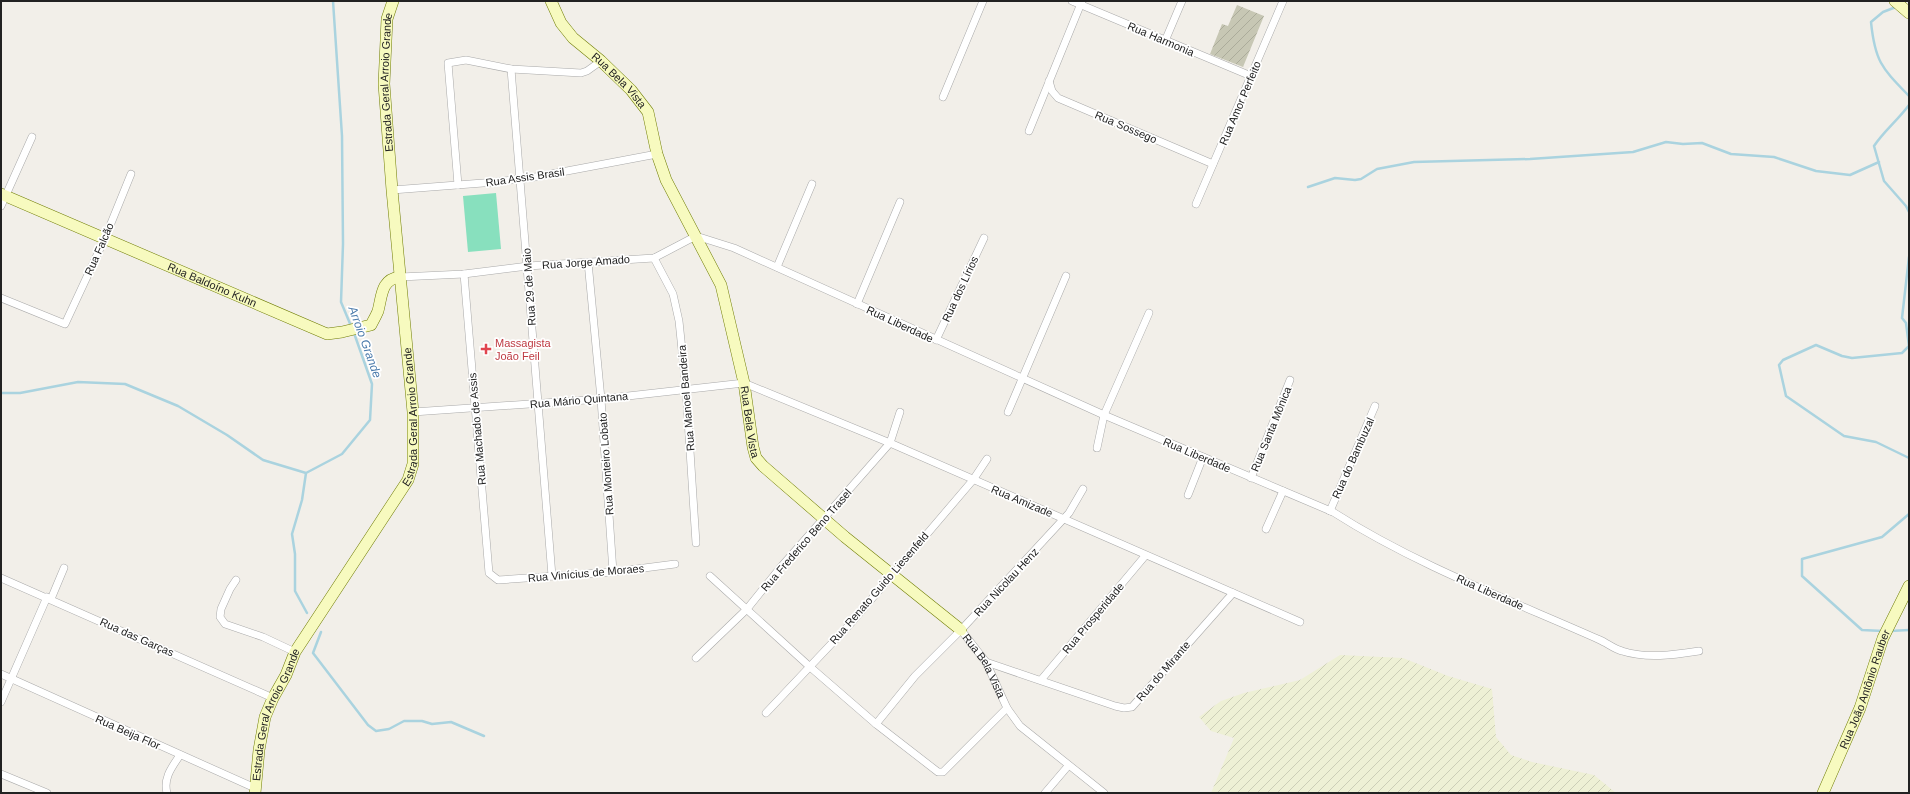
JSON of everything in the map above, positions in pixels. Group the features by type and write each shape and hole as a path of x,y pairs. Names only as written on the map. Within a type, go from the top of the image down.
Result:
{"street":[{"name":"Estrada Geral Arroio Grande","path":"255,791 264,724 273,698 286,675 295,652 408,480 413,464 413,412 392,190 384,84 387,19 393,1"},
{"name":"Rua Bela Vista","path":"552,1 561,23 573,38 602,61 631,90 648,112 657,154 666,180 722,285 744,383 753,447 756,458 763,466 824,518 961,630 986,662 1007,708 1020,726 1068,766 1104,793"},
{"path":"943,97 983,1"},
{"name":"Rua Harmonia","path":"1072,1 1081,3 1165,41 1251,76"},
{"path":"1165,41 1182,1"},
{"name":"Rua Amor Perfeito","path":"1196,204 1283,1"},
{"path":"1895,1 1908,13"},
{"path":"1029,131 1081,3"},
{"path":"458,184 448,63 466,60 511,69 581,73 588,71 602,61"},
{"name":"Rua 29 de Maio","path":"511,69 552,576"},
{"name":"Rua Sossego","path":"1049,81 1052,91 1058,98 1213,164"},
{"path":"2,199 32,137"},
{"name":"Rua Assis Brasil","path":"392,190 520,179 657,154"},
{"name":"Rua Falcão","path":"1,298 65,324 105,238 131,174"},
{"path":"777,267 812,184"},
{"name":"Rua Baldoíno Kuhn","path":"2,199 105,238 327,334 370,325 378,311 379,302 386,282 393,278 400,277"},
{"path":"856,304 900,202"},
{"name":"Rua Jorge Amado","path":"400,277 464,274 528,266 654,258 696,236"},
{"name":"Rua Liberdade","path":"696,236 734,248 1022,379 1330,511 1366,533 1427,564 1600,640 1621,651 1646,656 1674,655 1699,651"},
{"name":"Rua dos Lírios","path":"936,340 984,238"},
{"name":"Rua Manoel Bandeira","path":"654,258 673,294 679,321 686,389 696,543"},
{"name":"Rua Monteiro Lobato","path":"588,262 601,399 613,572"},
{"name":"Rua Machado de Assis","path":"464,274 488,566 490,574 498,580"},
{"path":"1008,412 1066,276"},
{"path":"1097,448 1104,415 1149,313"},
{"name":"Rua Santa Mônica","path":"1251,478 1290,380"},
{"name":"Rua Mário Quintana","path":"413,412 601,399 744,383"},
{"name":"Rua Amizade","path":"744,383 890,443 1145,556 1300,622"},
{"name":"Rua do Bambuzal","path":"1330,511 1376,406"},
{"name":"Rua Frederico Beno Trasel","path":"696,658 747,609 890,443 900,412"},
{"path":"1188,495 1203,457"},
{"name":"Rua Renato Guido Liesenfeld","path":"766,713 852,622 891,574 973,480 987,459"},
{"name":"Rua Nicolau Henz","path":"876,724 915,676 961,630 1064,519 1083,490"},
{"path":"1266,529 1283,491"},
{"name":"Rua Prosperidade","path":"1041,680 1145,556"},
{"name":"Rua Vinícius de Moraes","path":"498,580 613,572 675,564"},
{"path":"1,702 64,568"},
{"path":"710,576 809,666 876,724 932,769 938,772 943,772 1007,708"},
{"name":"Rua das Garças","path":"1,578 273,698"},
{"path":"236,580 221,609 220,617 225,624 263,637 295,652"},
{"name":"Rua João Antônio Rauber","path":"1823,793 1860,708 1883,638 1909,586"},
{"name":"Rua do Mirante","path":"986,662 1115,706 1124,708 1132,706 1233,593"},
{"name":"Rua Beija Flor","path":"1,674 180,755 255,791"},
{"path":"167,793 165,788 167,774 180,755"},
{"path":"1044,793 1068,766"},
{"path":"1,774 47,793"}],"shaded area":[{"path":"1237,5 1264,16 1243,67 1210,54 1222,24 1228,26"},
{"path":"1340,655 1403,658 1448,676 1492,689 1496,737 1511,755 1532,762 1594,775 1616,793 1211,793 1234,738 1211,731 1199,717 1221,701 1244,693 1300,680"}],"green space":[{"path":"496,193 501,249 468,252 463,196"}],"waterway":[{"name":"Arroio Grande","path":"333,1 342,136 343,244 341,302 351,326"},
{"path":"1896,7 1883,12 1871,22 1873,36 1881,64 1909,96"},
{"path":"1909,105 1874,146 1884,181 1906,206 1909,212"},
{"path":"1308,187 1335,178 1355,180 1361,179 1377,169 1414,162 1530,159 1633,152 1666,142 1683,144 1702,143 1731,154 1774,157 1816,171 1850,175 1879,162"},
{"path":"1909,257 1902,318 1906,323 1909,346 1902,353 1852,358 1842,356 1816,345 1783,360 1779,365 1786,396 1844,436 1876,442 1909,458"},
{"name":"Arroio Grande","path":"1,393 20,393 78,382 125,384 178,406 227,435 263,460 306,473 342,454 370,420 372,384 354,333"},
{"path":"306,473 302,500 292,534 295,554 295,591 307,613"},
{"path":"1883,631 1862,630 1802,576 1802,559 1882,537 1909,514"},
{"path":"1890,631 1909,630"},
{"path":"321,632 313,653 368,725 376,731 389,729 404,721 422,721 432,724 451,722 484,736"}],"place":[{"name":"Massagista João Feil","path":"486,349"}]}
